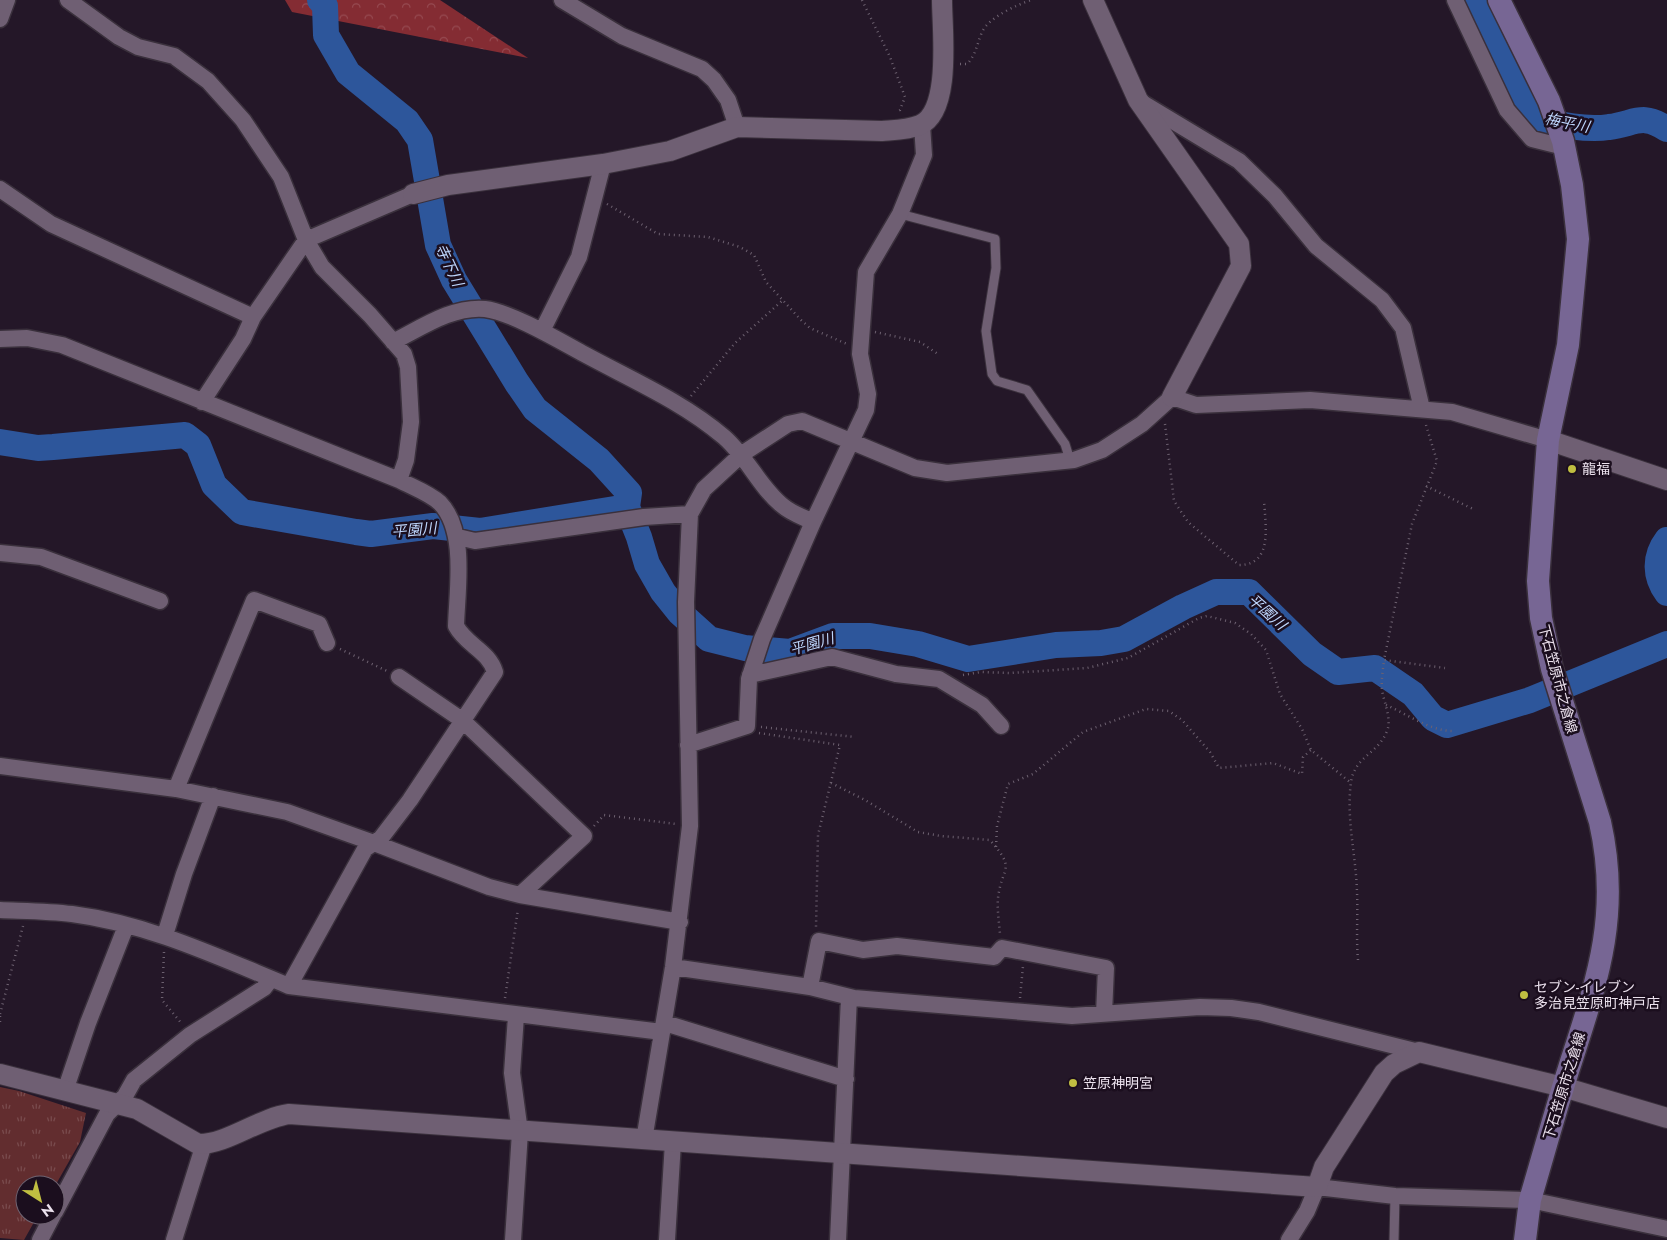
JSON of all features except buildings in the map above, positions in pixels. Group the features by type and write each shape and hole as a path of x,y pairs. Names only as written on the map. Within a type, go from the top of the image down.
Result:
{"main road":[{"name":"下石笠原市之倉線","path":"1500,0 1549,101 1564,144 1572,185 1578,239 1568,345 1548,440 1538,581 1541,618 1552,669 1600,822 1605,845 1609,892 1604,950 1594,990 1530,1200 1526,1240"}],"street":[{"path":"0,19 7,0"},
{"path":"68,0 119,37 138,47 174,56 208,81 243,120 281,177 306,240 322,267 370,314 404,354 408,367 411,422 406,460 399,480"},
{"path":"562,0 622,36 702,69 714,80 728,100 737,127"},
{"path":"202,402 243,339 253,317 306,240 413,194 448,185 603,164 670,151 737,127 901,130 922,125 936,108 940,96 943,73 942,0"},
{"path":"644,1140 680,922 690,826 686,602 690,514 704,489 742,454 794,421 809,422 852,443 915,468 947,474 1070,460 1102,450 1142,424 1166,402 1241,266 1239,244 1138,100 1093,0"},
{"path":"1455,0 1507,110 1532,139 1564,144"},
{"path":"1138,100 1239,161 1275,196 1316,246 1382,300 1403,328 1422,409"},
{"path":"688,744 747,726 752,668 762,639 813,522 866,410 868,394 860,354 866,272 900,214 924,155 922,125"},
{"path":"542,331 580,257 603,164"},
{"path":"0,189 51,224 253,317"},
{"path":"393,342 440,318 462,311 484,309 542,331 682,407 723,436 742,454 767,490 783,507 813,522"},
{"path":"0,339 27,338 62,345 399,480 438,501 450,518 458,537 456,626 461,635 492,661 495,672 410,800 380,838 365,849 289,986"},
{"path":"1166,402 1196,405 1310,400 1452,412 1548,440 1667,480"},
{"path":"458,537 475,541 644,517 690,514"},
{"path":"0,552 41,557 160,601"},
{"path":"176,789 254,600 320,624 327,643"},
{"path":"752,668 832,657 896,674 939,679 982,705 1001,726"},
{"path":"399,677 462,720 584,836 520,895"},
{"path":"0,766 176,789 287,812 489,887 520,895 680,922"},
{"path":"165,935 184,874 213,796"},
{"path":"0,910 72,914 165,935 232,960 289,986 509,1015 663,1028 846,1079"},
{"path":"65,1091 88,1023 126,926"},
{"path":"810,987 819,941 863,950 897,946 994,957 1002,948 1106,968 1104,1014"},
{"path":"673,967 810,987 849,997 1072,1016 1200,1007 1231,1008 1269,1014 1563,1087 1667,1118"},
{"path":"65,1193 107,1114 126,1096 134,1080 190,1036 264,988 271,979"},
{"path":"838,1240 849,997"},
{"path":"509,1015 512,1073 520,1132 513,1240"},
{"path":"1289,1240 1307,1211 1324,1167 1384,1073 1399,1061 1420,1052"},
{"path":"0,1074 117,1103 137,1110 189,1140 204,1144 274,1116 289,1114 520,1132 1317,1187 1395,1196 1530,1200 1667,1229"},
{"path":"667,1240 673,1142"},
{"path":"174,1240 204,1144"},
{"path":"40,1240 48,1225"}],"lane":[{"path":"900,214 995,239 996,268 986,331 992,374 997,381 1027,390 1065,444 1070,460"},
{"path":"1394,1240 1395,1196"}],"path":[{"path":"862,0 890,57 905,97 900,110 884,117 882,130"},
{"path":"956,64 967,64 973,58 984,28 1009,8 1032,0"},
{"path":"593,204 604,203 658,234 708,237 740,247 754,254 766,282 810,328 845,342 860,354"},
{"path":"682,407 735,342 783,300"},
{"path":"862,329 920,342 938,354"},
{"path":"1166,402 1165,422 1174,501 1188,522 1239,565 1250,565 1260,557 1265,545 1264,500"},
{"path":"1358,960 1356,938 1357,892 1350,812 1351,783 1354,768 1380,745 1388,729 1382,683 1384,660 1412,524 1437,461 1422,409"},
{"path":"1426,486 1473,509"},
{"path":"939,679 981,672 1010,673 1087,668 1128,658 1199,618 1208,616 1235,622 1251,634 1266,650 1280,694 1302,729 1311,750 1351,783"},
{"path":"327,643 399,677"},
{"path":"1384,660 1445,668"},
{"path":"1386,705 1417,720 1446,731 1453,731"},
{"path":"996,848 998,826 1008,784 1033,774 1083,732 1146,709 1169,711 1182,720 1210,752 1219,768 1273,763 1302,774 1303,757 1311,750"},
{"path":"747,726 855,738"},
{"path":"747,726 752,731 763,735 796,737 840,745 818,834 816,918 819,941"},
{"path":"830,784 865,800 918,832 990,840 1005,857 1006,873 998,897 1002,948"},
{"path":"584,836 604,815 690,826"},
{"path":"509,1015 520,895"},
{"path":"0,1022 0,1015 23,924 23,912"},
{"path":"165,935 162,1000 190,1036"},
{"path":"1018,1011 1024,952"}],"green space":[{"path":"285,0 440,0 528,58 292,12"},
{"path":"0,1087 19,1091 86,1113 80,1142 61,1175 15,1175 15,1225 32,1225 24,1240 0,1238"}],"waterway":[{"name":"寺下川","path":"320,0 325,6 326,35 348,73 407,121 420,140 438,245 454,280 535,409 599,460 629,493 627,507"},
{"name":"梅平川","path":"1473,0 1512,81 1530,110 1538,117 1563,125 1592,128 1618,126 1644,120 1651,121 1667,129"},
{"name":"平園川","path":"0,442 38,448 185,435 198,445 214,485 242,512 371,534 433,526 480,531 627,507"},
{"name":"平園川","path":"627,507 647,564 663,592 679,612 709,639 745,648 790,652 833,636 870,636 918,644 968,659 1056,645 1101,643 1124,639 1183,607 1216,592 1249,592 1312,654 1338,672 1375,668 1413,694 1433,718 1447,725 1530,700 1667,644"},
{"name":"梅平川","path":"1667,540 1658,560 1658,574 1667,593"}],"place":[{"name":"龍福","path":"1572,469"},
{"name":"セブン-イレブン 多治見笠原町神戸店","path":"1524,995"},
{"name":"笠原神明宮","path":"1073,1083"}]}
